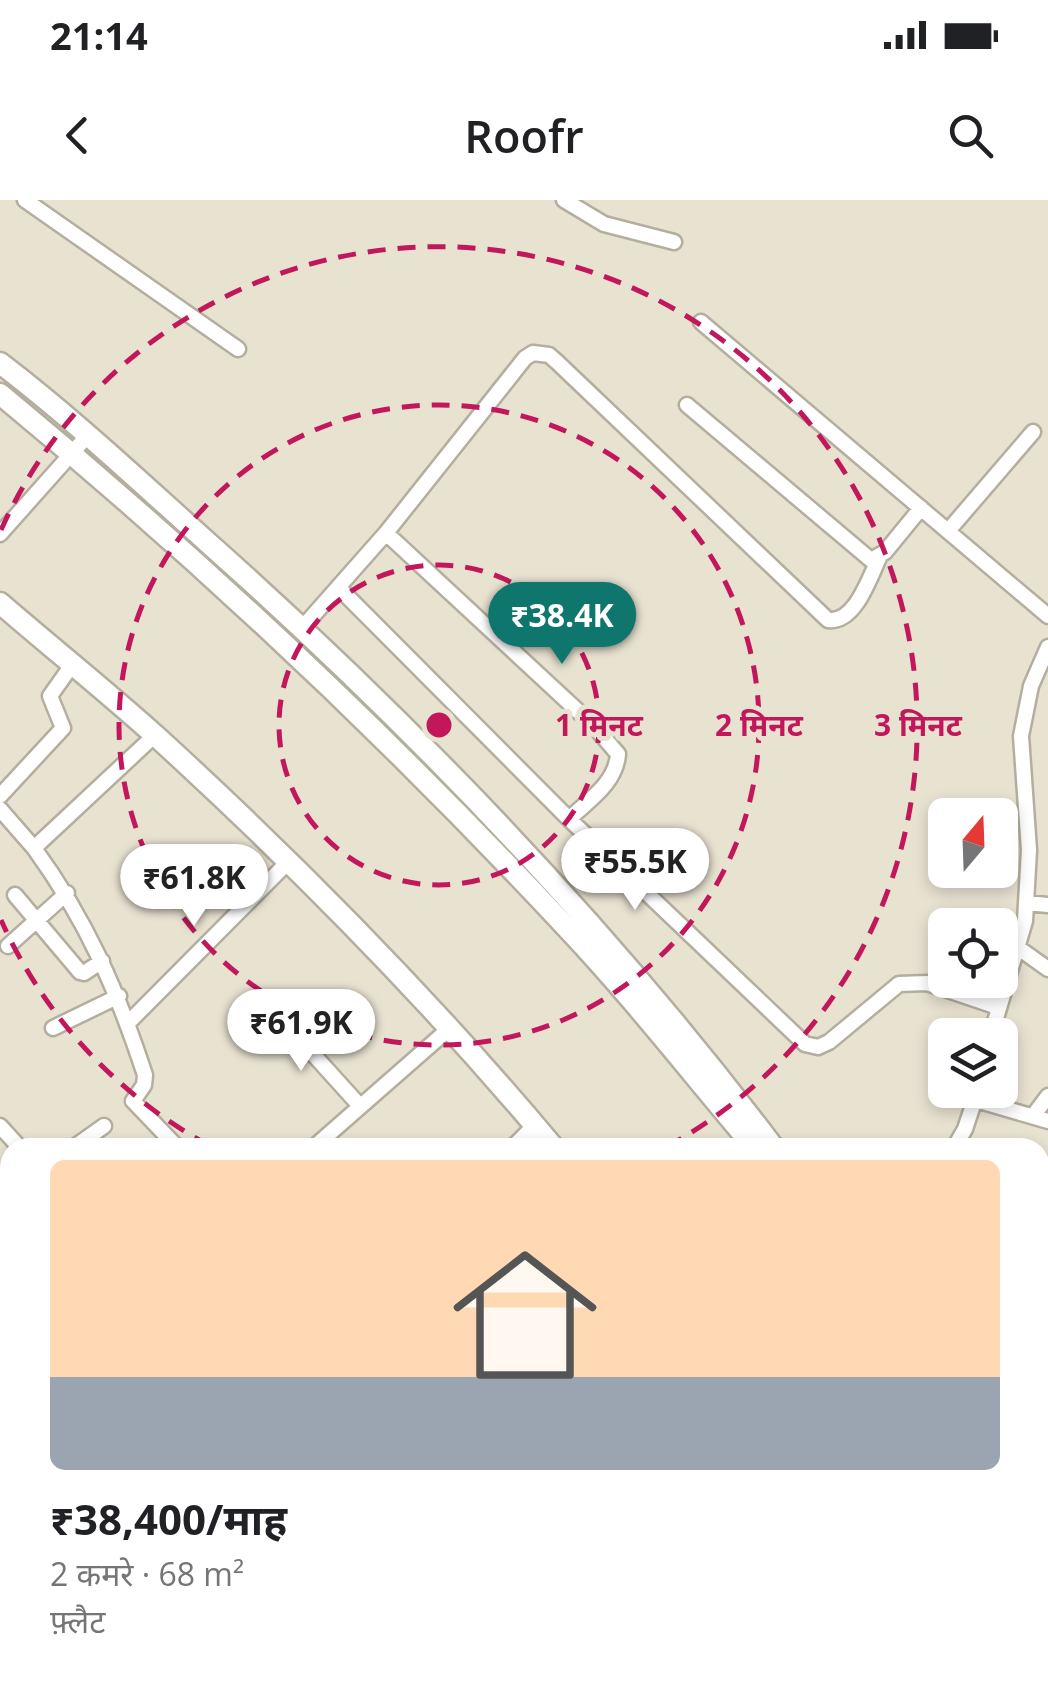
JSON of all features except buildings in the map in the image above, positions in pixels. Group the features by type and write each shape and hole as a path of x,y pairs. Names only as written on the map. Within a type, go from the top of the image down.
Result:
{"main road":[{"path":"0,363 53,403 303,627 455,777 609,942 699,1048 766,1138"},
{"path":"0,394 176,543 338,695 569,930 746,1138"},
{"path":"0,603 155,735 288,862 450,1028 546,1138"}],"street":[{"path":"25,200 238,349"},
{"path":"564,200 604,224 674,242"},
{"path":"701,322 1048,616"},
{"path":"303,627 386,533 525,358 533,353 542,353 558,362 828,620 842,618 853,606 879,558 921,508"},
{"path":"688,405 863,556 879,558"},
{"path":"948,531 1033,432"},
{"path":"0,534 88,436"},
{"path":"386,533 594,726 618,754 617,768 610,781 570,820"},
{"path":"338,586 570,820 805,1044 818,1047 828,1042 900,984 927,983 998,1008"},
{"path":"1018,944 1027,904 1029,850 1021,736 1031,686 1048,647"},
{"path":"0,796 63,728 50,696 72,665"},
{"path":"34,848 155,735"},
{"path":"0,809 67,893 102,961 119,996 145,1076 133,1101 168,1138"},
{"path":"128,1024 288,862"},
{"path":"8,946 67,893"},
{"path":"15,895 80,972 84,974 102,961"},
{"path":"1027,904 1048,905"},
{"path":"1018,949 1048,970"},
{"path":"52,1028 119,996"},
{"path":"995,1018 1001,998"},
{"path":"275,1012 360,1106"},
{"path":"323,1138 450,1028"},
{"path":"1012,1108 1041,1119 1048,1096"},
{"path":"958,1138 971,1108"},
{"path":"522,1138 535,1125"},
{"path":"87,1138 104,1126"}]}
